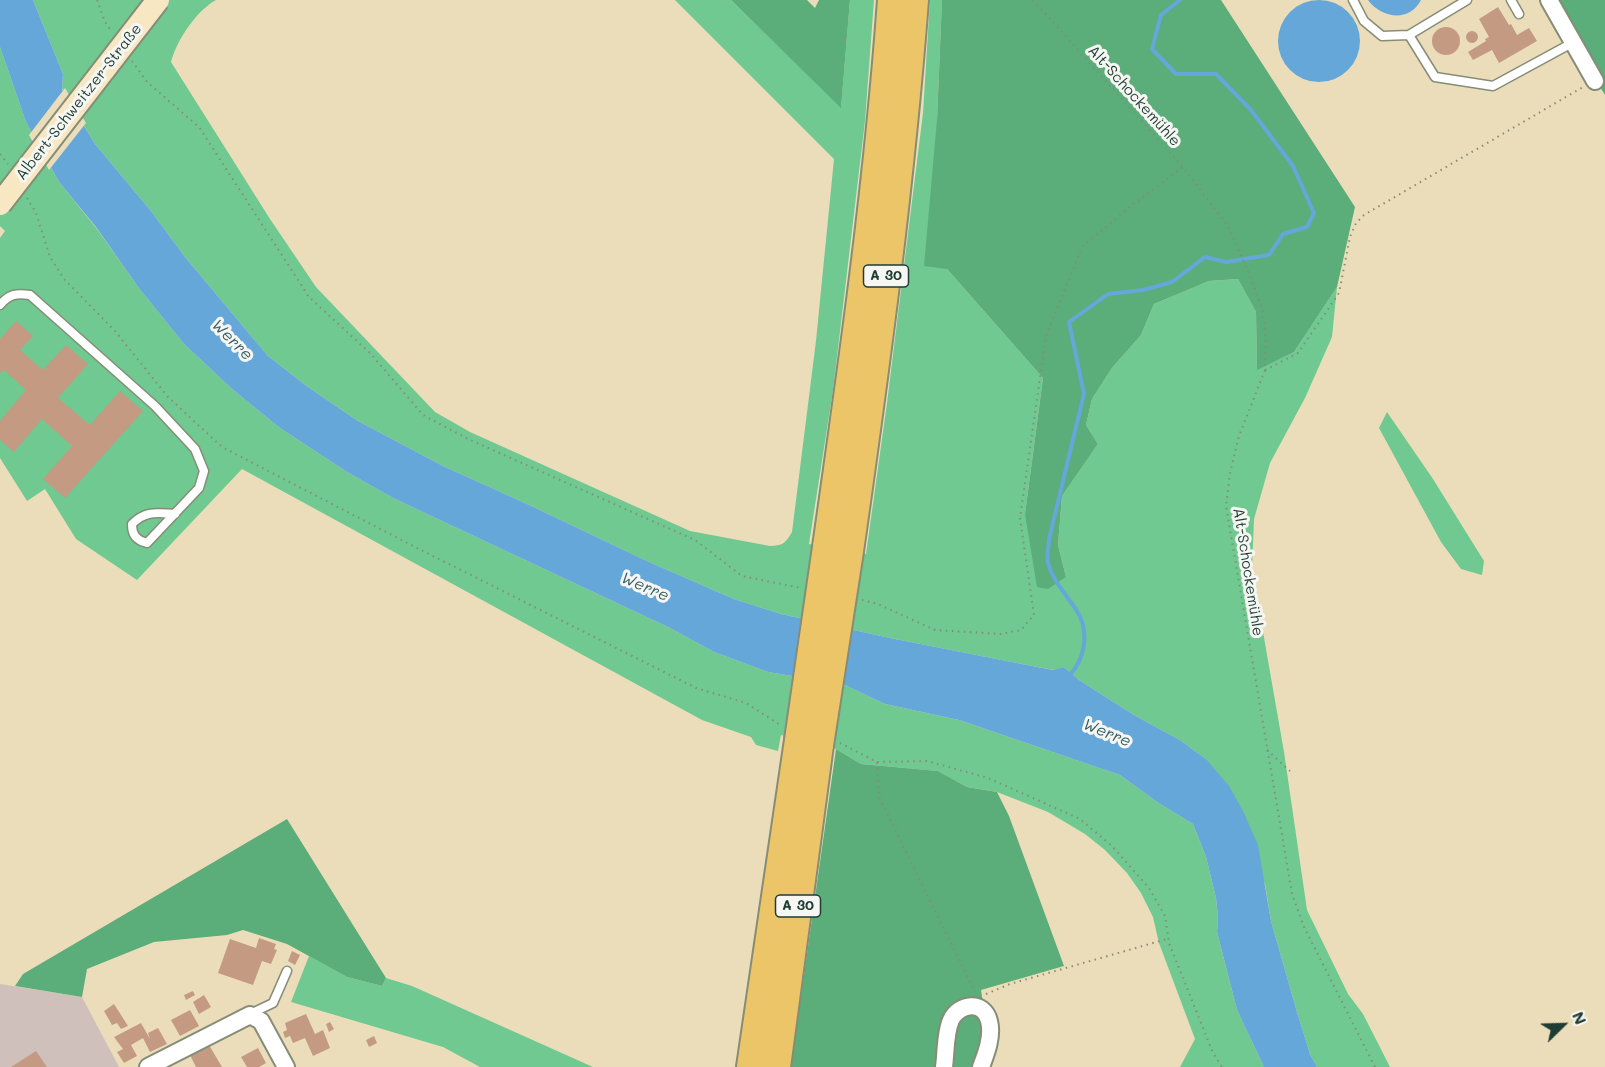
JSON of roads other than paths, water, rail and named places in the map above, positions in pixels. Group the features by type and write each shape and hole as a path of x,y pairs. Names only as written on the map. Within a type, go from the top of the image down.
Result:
{"highway":[{"name":"A 30","path":"838,549 853,366 872,211 892,0"},
{"name":"A 30","path":"751,1067 809,742 838,549 882,309 899,170 914,0"},
{"name":"A 30","path":"776,1067 809,742"}],"main road":[{"name":"Albert-Schweitzer-Straße","path":"0,204 158,0"}],"street":[{"path":"1549,0 1595,81"},
{"path":"944,1067 950,1022 960,1010 974,1005 985,1012 990,1022 990,1040 981,1067"},
{"path":"148,1067 250,1015 261,1021 286,1067"}],"lane":[{"path":"1353,0 1364,21 1382,36 1409,35 1467,0"},
{"path":"1511,0 1519,14"},
{"path":"1409,35 1435,77 1493,86 1574,42"},
{"path":"0,305 8,296 19,293 30,295 155,406 195,448 204,471 199,488 175,514 147,543 139,541 132,534 132,524 140,516 149,513 175,514"},
{"path":"250,1015 273,1003 287,971"}],"water":[{"name":"Werre","path":"0,0 33,0 63,74 62,89 95,144 268,356 358,421 443,466 734,599 781,614 890,638 1053,670 1064,667 1079,680 1134,715 1180,740 1206,759 1229,786 1258,845 1271,921 1310,1054 1317,1067 1264,1067 1237,1010 1217,932 1216,898 1206,857 1193,824 1120,775 959,720 885,704 845,685 768,672 714,652 670,628 393,498 347,472 280,428 232,389 184,344 138,287 96,227 59,182 26,122 0,47"},
{"path":"1311,0 1327,0 1342,7 1353,18 1360,33 1357,57 1348,70 1327,82 1311,82 1296,75 1285,64 1278,49 1278,33 1285,18 1296,7"},
{"path":"1368,0 1421,0 1409,12 1395,15 1380,11"}],"waterway":[{"path":"1069,676 1082,654 1083,628 1077,611 1053,576 1047,557 1049,539 1084,394 1069,322 1108,294 1143,290 1172,282 1205,257 1226,262 1269,255 1283,234 1307,227 1314,213 1293,166 1251,110 1216,74 1176,74 1152,49 1161,15 1180,0"}]}
